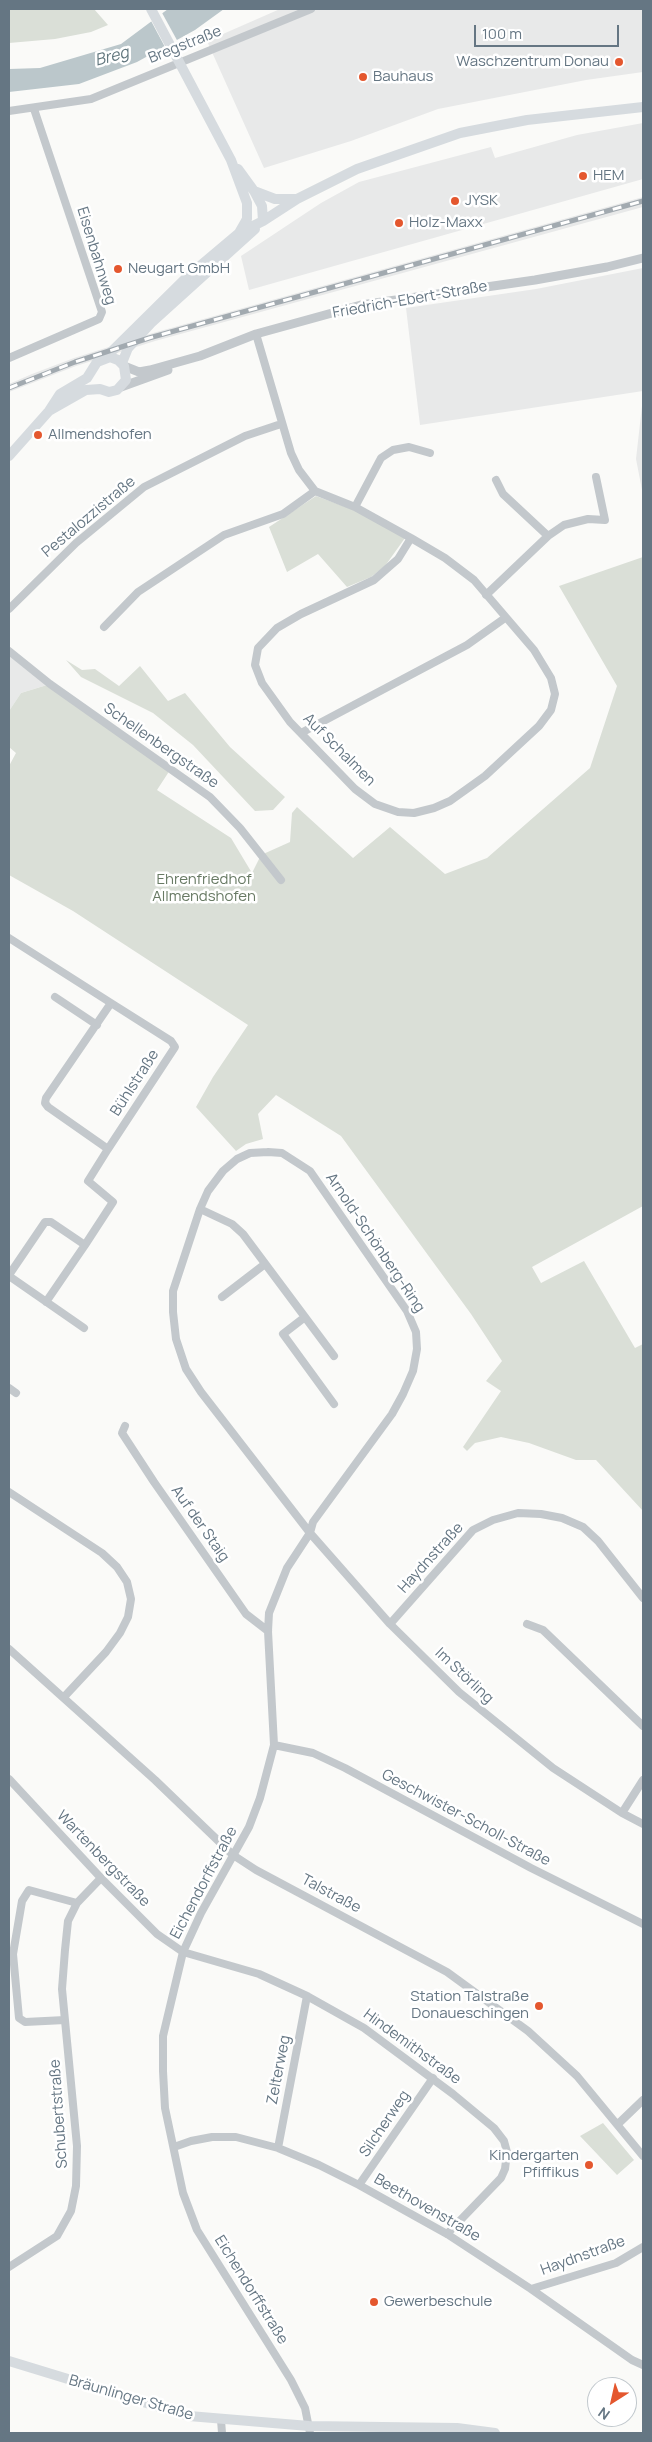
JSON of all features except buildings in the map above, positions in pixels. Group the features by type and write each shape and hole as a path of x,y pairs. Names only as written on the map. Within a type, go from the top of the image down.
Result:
{"main road":[{"path":"151,9 231,160 247,203 247,219 239,233"},
{"path":"105,358 188,276 239,233 263,221 298,199 358,169 427,143 460,134 527,120 643,107"},
{"path":"231,160 254,191 262,206 263,221"},
{"path":"254,191 275,200 298,199"},
{"path":"121,387 126,375 123,365 128,348 165,310 263,221"},
{"name":"Friedrich-Ebert-Straße","path":"9,456 49,411 60,394 87,378 97,362 105,358 114,358 123,365"},
{"path":"92,372 94,383 100,389"},
{"name":"Friedrich-Ebert-Straße","path":"49,411 86,390 100,389 113,392 121,387"},
{"name":"Bräunlinger Straße","path":"9,2361 172,2412 221,2420 310,2430 457,2428 495,2433"}],"street":[{"name":"Bregstraße","path":"9,111 34,109 91,99 312,9"},
{"name":"Eisenbahnweg","path":"9,358 99,319 102,312 34,109"},
{"name":"Friedrich-Ebert-Straße","path":"123,365 140,372 180,361 256,334 361,305 535,280 607,267 643,258"},
{"path":"104,627 138,592 224,535 283,514 315,491 299,470 281,424 265,359 256,334"},
{"name":"Friedrich-Ebert-Straße","path":"121,387 161,373 180,361"},
{"name":"Pestalozzistraße","path":"9,609 76,543 144,486 245,436 281,424"},
{"path":"355,507 381,458 393,450 409,447 430,453"},
{"path":"486,595 548,536 564,525 588,519 604,520 596,477"},
{"path":"496,480 503,494 548,536"},
{"name":"Auf Schalmen","path":"315,491 355,507 411,538 445,558 467,575 534,650 551,678 555,694 551,710 538,726 484,776 450,801 434,808 414,813 398,812 375,804 355,789 301,733 257,674 255,665 258,648 277,628 301,614 374,580 398,559 411,538"},
{"path":"301,733 467,646 505,618"},
{"name":"Schellenbergstraße","path":"9,650 50,684 210,797 240,828 281,880"},
{"name":"Bühlstraße","path":"9,938 171,1041 175,1047 88,1180 90,1184 113,1202 85,1245"},
{"path":"55,997 97,1025"},
{"path":"108,1149 45,1103 46,1098 111,1003"},
{"name":"Arnold-Schönberg-Ring","path":"250,1153 282,1154 310,1171 408,1311 416,1332 417,1349 413,1371 403,1394 392,1414 313,1522 310,1533 186,1369 176,1339 172,1312 173,1291 200,1209 208,1191 223,1171 237,1159 250,1153"},
{"path":"200,1209 232,1224 243,1234 334,1356"},
{"path":"46,1302 85,1245 51,1222 45,1222 9,1275 46,1302 84,1328"},
{"path":"222,1297 265,1264"},
{"path":"305,1317 283,1334 334,1404"},
{"name":"Auf der Staig","path":"125,1426 122,1433 246,1614 268,1631"},
{"path":"9,1492 102,1553 117,1567 127,1582 131,1600 128,1617 120,1633 106,1652 64,1697"},
{"name":"Haydnstraße","path":"390,1624 473,1530 493,1520 518,1513 541,1514 562,1518 583,1527 598,1541 643,1598"},
{"name":"Im Störling","path":"310,1533 390,1624 444,1678 496,1724 553,1768 622,1813 643,1824"},
{"name":"Eichendorffstraße","path":"310,1533 287,1568 269,1613 268,1631 274,1745 260,1798 249,1827 201,1912 183,1952 163,2036 165,2108 183,2194 196,2230 291,2380 305,2408 310,2430"},
{"path":"526,1624 544,1630 643,1726"},
{"name":"Talstraße","path":"9,1648 156,1780 233,1855 256,1870 453,1976 521,2026 578,2076 643,2156"},
{"name":"Geschwister-Scholl-Straße","path":"274,1745 313,1753 345,1768 531,1868 643,1924"},
{"name":"Wartenbergstraße","path":"9,1779 101,1878 157,1934 183,1952"},
{"path":"622,1813 643,1780"},
{"name":"Schubertstraße","path":"9,2266 57,2236 71,2211 76,2186 77,2146 62,1989 65,1950 68,1921 77,1903 101,1878"},
{"path":"65,2020 25,2022 19,2018 13,1954 22,1901 29,1890 77,1903"},
{"name":"Hindemithstraße","path":"183,1952 259,1974 307,1996 364,2028 433,2078 494,2128 504,2141 507,2152 505,2169 501,2178 447,2234"},
{"name":"Zelterweg","path":"278,2148 307,1996"},
{"name":"Silcherweg","path":"360,2185 433,2078"},
{"path":"618,2124 643,2100"},
{"name":"Beethovenstraße","path":"174,2147 212,2137 236,2137 278,2148 360,2185 447,2234 531,2289 632,2360 643,2365"},
{"name":"Haydnstraße","path":"531,2289 616,2263 643,2247"},
{"path":"221,2420 222,2433"}],"shaded area":[{"path":"280,9 643,9 643,72 586,80 438,109 351,141 264,168 207,41"},
{"path":"643,123 643,179 249,290 241,256 321,203 359,182 491,147 495,158 577,135"},
{"path":"643,197 643,207 155,341 76,366 9,392 9,384 32,374 74,358 153,333"},
{"path":"643,268 643,391 420,425 406,308 536,289"},
{"path":"643,397 643,495 636,459"},
{"path":"9,655 47,685 21,693 9,711"}],"green space":[{"path":"9,9 94,9 108,25 91,32 55,39 9,43"},
{"path":"316,496 354,510 405,538 385,566 371,577 347,587 318,554 287,572 269,527"},
{"name":"Ehrenfriedhof Allmendshofen","path":"643,557 643,1206 532,1267 541,1283 584,1261 635,1348 643,1344 643,1511 596,1460 576,1460 529,1443 501,1437 475,1443 467,1451 463,1447 501,1391 486,1381 502,1361 471,1314 341,1136 276,1095 258,1114 263,1139 246,1144 236,1151 196,1107 213,1077 248,1025 73,911 9,875 9,766 16,753 9,747 9,711 21,693 47,685 170,770 157,790 231,838 252,873 261,855 290,842 292,813 297,807 353,858 390,827 445,874 487,858 590,768 617,686 559,586"},
{"path":"66,660 82,670 95,669 119,686 140,666 168,701 185,693 230,747 285,797 273,810 255,811 193,745 153,713 81,677"},
{"path":"603,2123 634,2160 617,2175 580,2136"}],"water":[{"name":"Breg","path":"168,9 224,9 195,30 137,62 79,84 9,92 9,69 40,68 121,44"}],"pier":[{"path":"161,11 178,42 166,49 150,19"}],"railway":[{"path":"9,388 75,362 149,338 643,201"}],"place":[{"name":"Waschzentrum Donau","path":"619,62"},
{"name":"Bauhaus","path":"363,77"},
{"name":"HEM","path":"583,176"},
{"name":"JYSK","path":"455,201"},
{"name":"Holz-Maxx","path":"399,223"},
{"name":"Neugart GmbH","path":"118,269"},
{"name":"Allmendshofen","path":"38,435"},
{"name":"Station Talstraße Donaueschingen","path":"539,2006"},
{"name":"Kindergarten Pfiffikus","path":"589,2165"},
{"name":"Gewerbeschule","path":"374,2302"}]}
